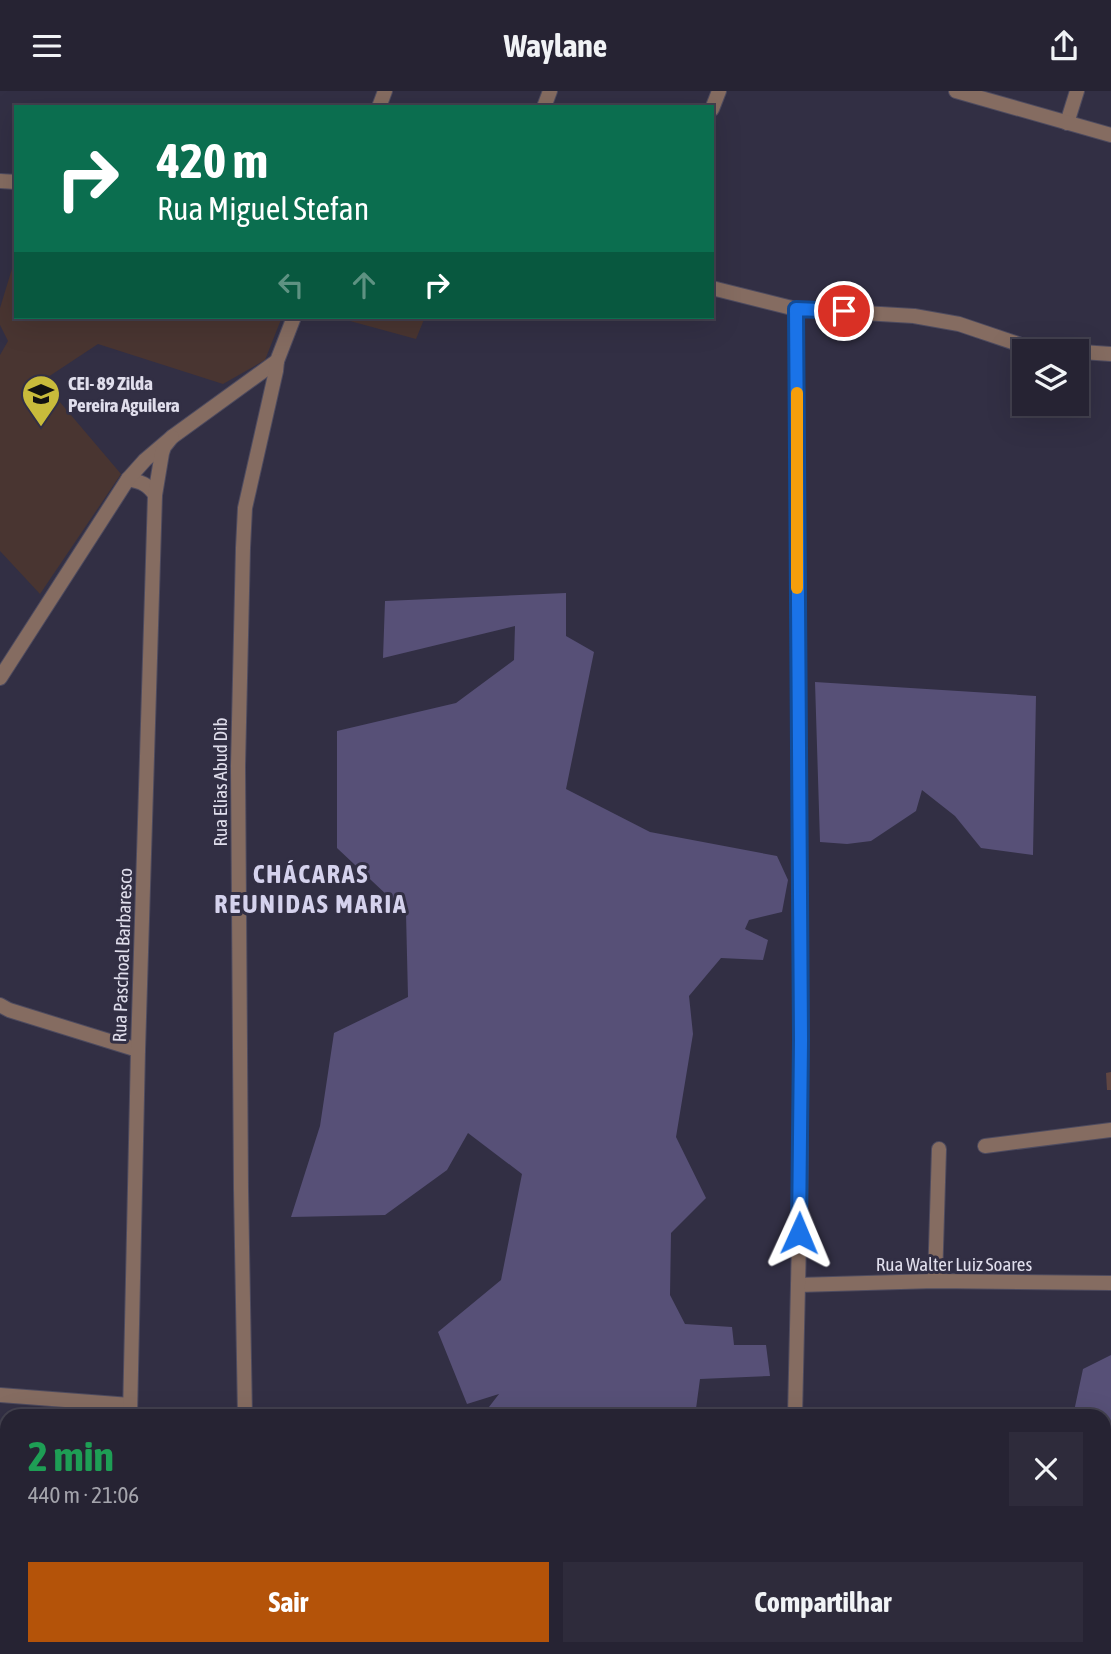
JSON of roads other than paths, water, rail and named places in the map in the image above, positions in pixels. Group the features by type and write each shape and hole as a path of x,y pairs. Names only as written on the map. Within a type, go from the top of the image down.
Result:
{"street":[{"path":"956,91 1111,135"},
{"path":"1067,123 1077,91"},
{"path":"714,288 796,309 914,316 959,324 1038,349 1111,354"},
{"path":"795,1409 801,1154 796,309"},
{"name":"Rua Elias Abud Dib","path":"245,1409 238,780 243,548 245,508 277,361 293,319"},
{"path":"0,678 128,479 172,437 277,361"},
{"name":"Rua Paschoal Barbaresco","path":"130,1409 155,495 162,453 172,437"},
{"path":"128,479 144,483 155,495"},
{"path":"0,1005 138,1050"},
{"path":"985,1146 1111,1130"},
{"path":"935,1281 939,1149"},
{"name":"Rua Walter Luiz Soares","path":"798,1285 935,1281 1111,1283"},
{"path":"0,1395 121,1409"}],"place":[{"name":"CEI- 89 Zilda Pereira Aguilera","path":"41,428"}],"district":[{"name":"CHÁCARAS REUNIDAS MARIA","path":"311,888"}]}
